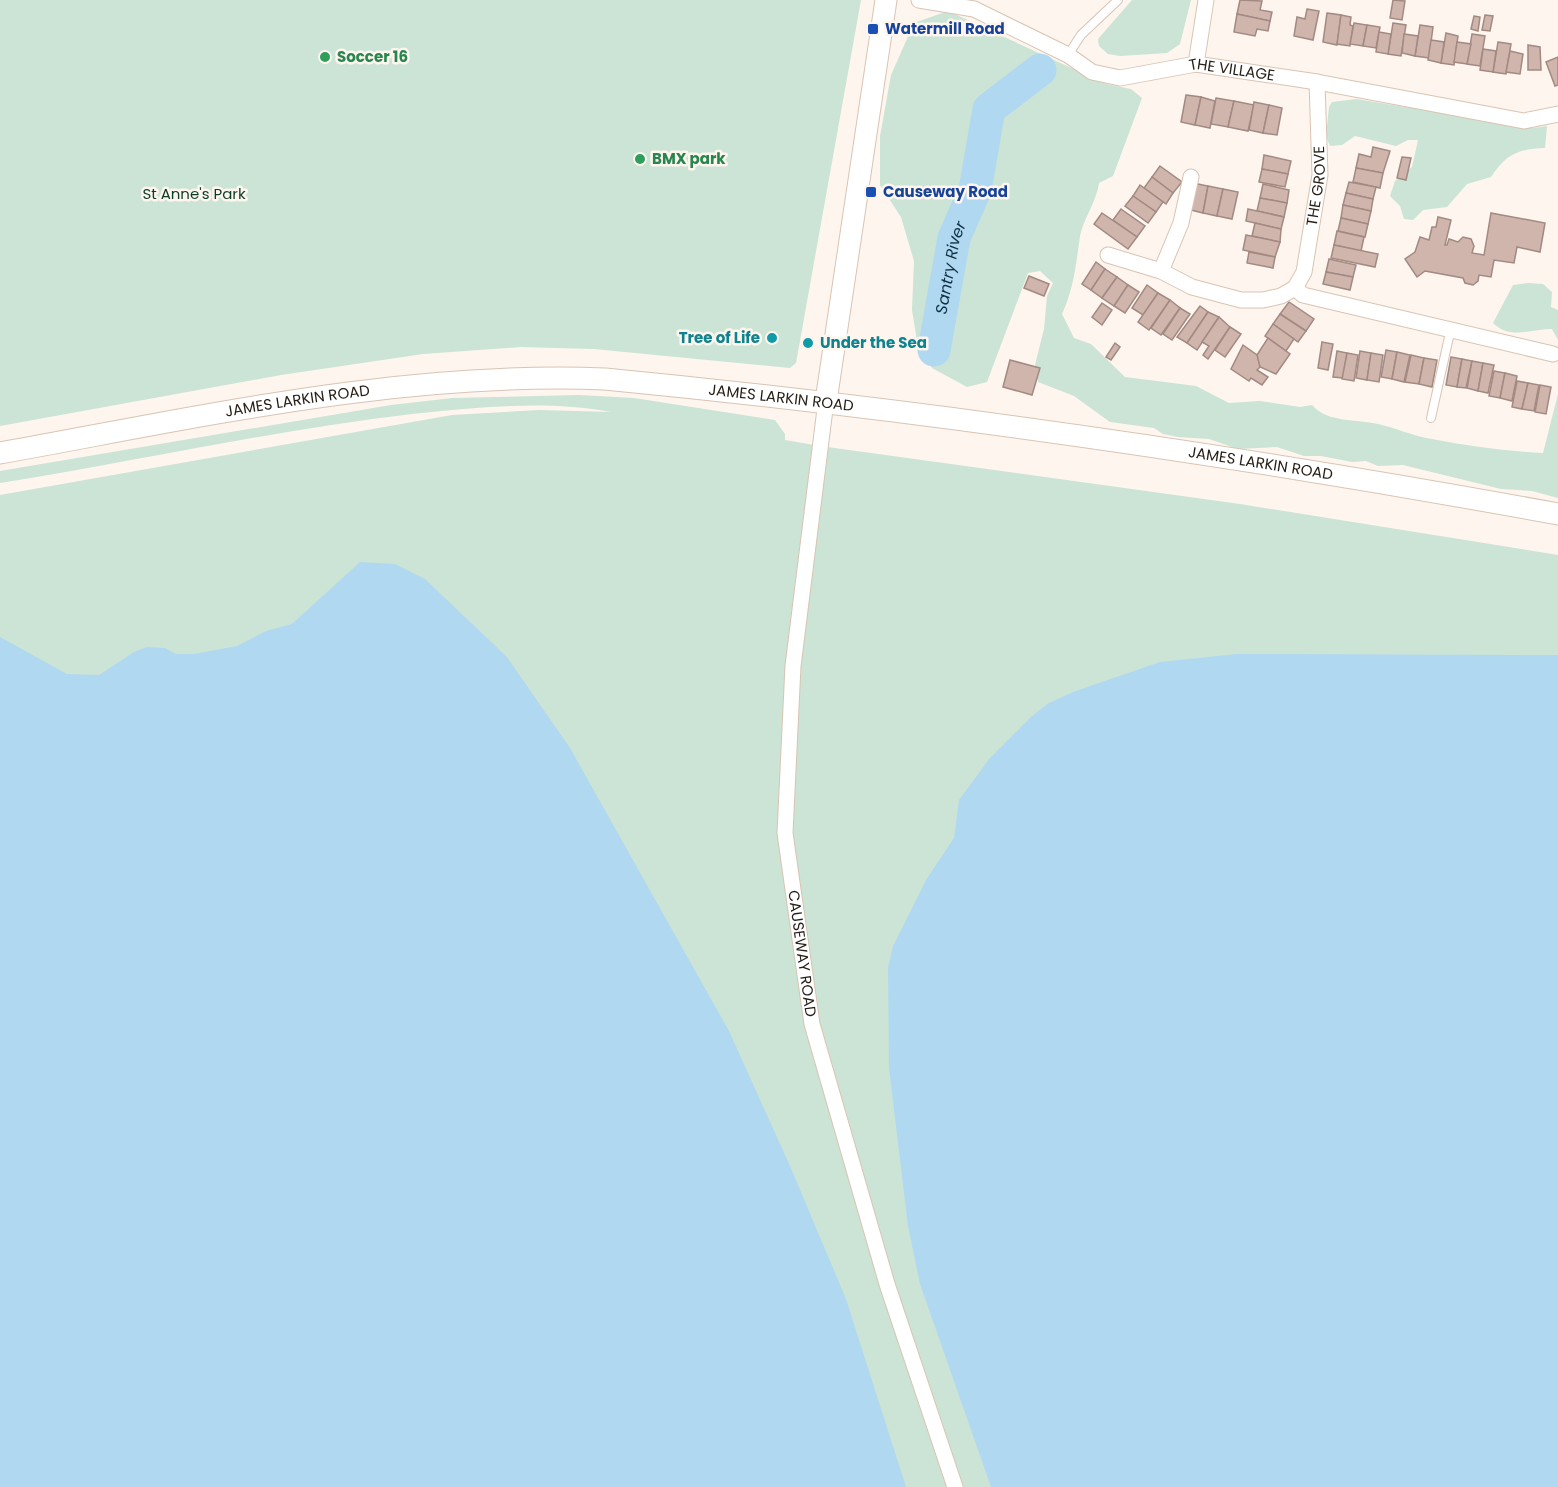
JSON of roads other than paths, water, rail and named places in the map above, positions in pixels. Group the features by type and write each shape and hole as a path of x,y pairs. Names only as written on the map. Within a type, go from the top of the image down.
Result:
{"main road":[{"path":"826,401 886,0"},
{"name":"JAMES LARKIN ROAD","path":"0,453 218,414 383,389 458,381 524,378 605,379 826,401 1352,476 1558,514"}],"street":[{"name":"THE VILLAGE","path":"919,0 974,9 1068,55 1092,72 1120,78 1196,64 1317,82 1524,121 1558,114"},
{"path":"1196,64 1206,0"},
{"name":"THE GROVE","path":"1295,288 1304,272 1320,175 1317,82"},
{"path":"1161,271 1181,223 1191,177"},
{"path":"1108,255 1161,271 1192,287 1241,300 1263,300 1281,296 1295,288 1303,295 1451,328 1553,354"},
{"name":"CAUSEWAY ROAD","path":"826,401 793,666 785,833 812,1023 887,1284 955,1487"}],"lane":[{"path":"1068,55 1081,34 1118,0"},
{"path":"1431,418 1451,328"}],"water":[{"path":"360,562 395,564 425,579 507,657 570,748 729,1031 790,1166 846,1299 906,1487 0,1487 0,637 67,674 99,675 134,652 147,647 165,648 176,654 194,654 237,646 266,631 292,624"},
{"path":"1237,654 1558,655 1558,1487 991,1487 920,1284 908,1226 889,1068 888,968 893,946 926,880 954,838 959,800 990,758 1030,718 1047,704 1073,692 1160,662"}],"waterway":[{"name":"Santry River","path":"934,350 954,238 975,190 989,109 1040,70"}],"place":[{"name":"Watermill Road","path":"873,29"},
{"name":"Soccer 16","path":"325,57"},
{"name":"BMX park","path":"640,159"},
{"name":"Causeway Road","path":"871,192"},
{"name":"Tree of Life","path":"772,338"},
{"name":"Under the Sea","path":"808,343"}],"park label":[{"name":"St Anne's Park","path":"194,194"}]}
